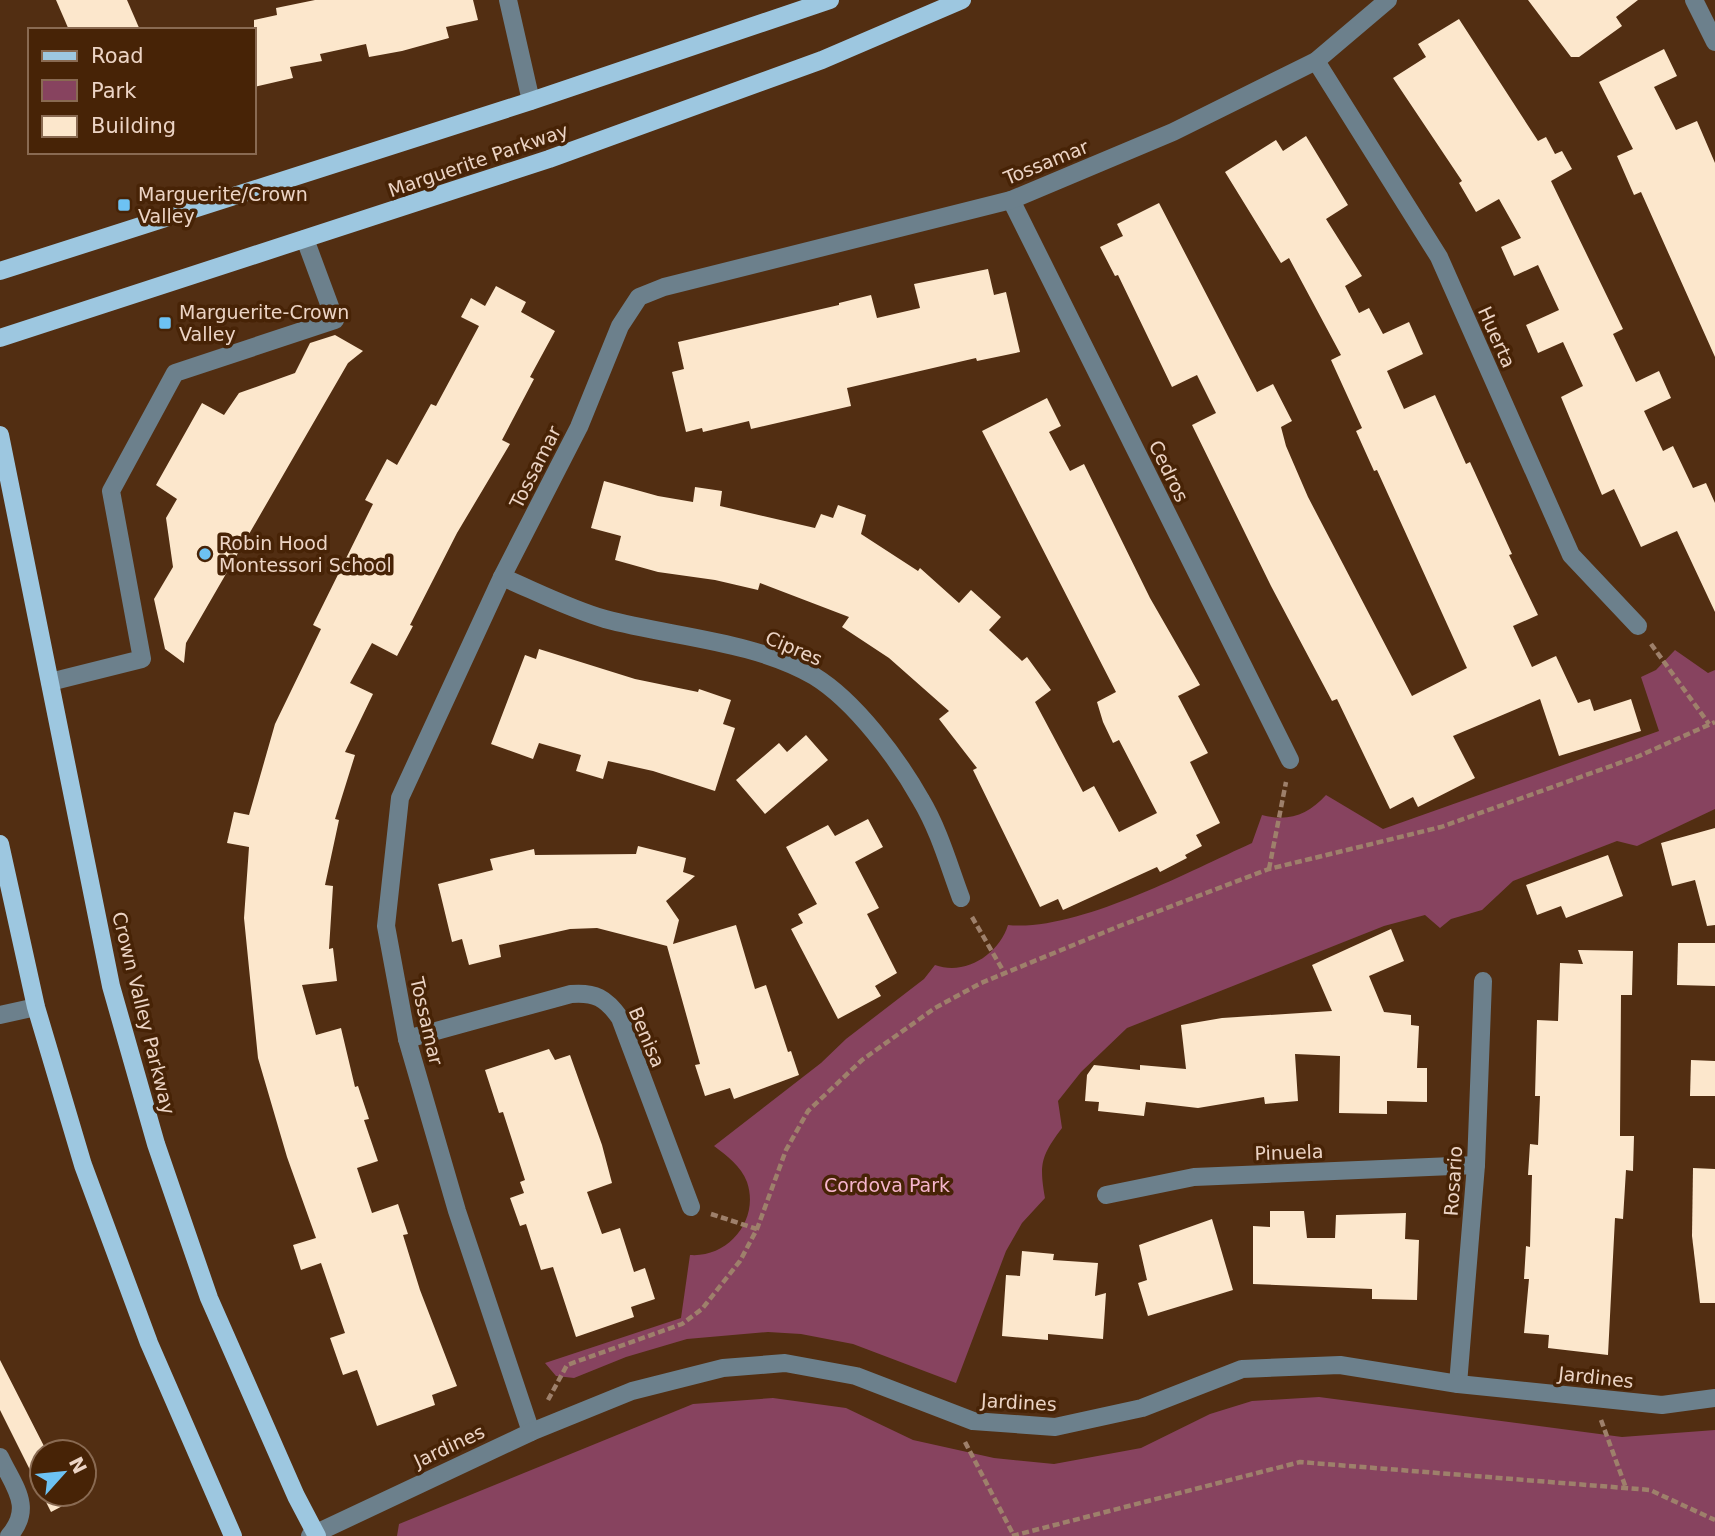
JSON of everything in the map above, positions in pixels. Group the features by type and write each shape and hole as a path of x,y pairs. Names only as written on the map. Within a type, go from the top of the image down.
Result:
{"main road":[{"name":"Marguerite Parkway","path":"0,271 531,101 830,0"},
{"name":"Marguerite Parkway","path":"0,338 549,159 821,61 962,0"},
{"name":"Crown Valley Parkway","path":"0,435 111,986 156,1144 209,1298 315,1535"},
{"path":"0,844 36,1007 88,1178 149,1343 233,1536"}],"street":[{"path":"508,0 531,101"},
{"name":"Tossamar","path":"531,1432 457,1211 407,1040 386,926 400,798 502,577 579,427 620,326 639,297 664,287 1011,200 1173,132 1316,61 1388,0"},
{"path":"1694,0 1715,42"},
{"name":"Huerta","path":"1316,61 1439,257 1571,555 1638,626"},
{"name":"Cedros","path":"1011,200 1290,760"},
{"path":"50,682 142,659 111,491 175,373 335,320 305,239"},
{"name":"Cipres","path":"502,577 601,618 670,635 730,644 814,676 845,701 886,748 922,801 961,898"},
{"name":"Rosario","path":"1458,1384 1476,1165 1483,981"},
{"name":"Benisa","path":"407,1040 571,994 589,993 607,1001 620,1018 691,1207"},
{"path":"0,1016 36,1007"},
{"name":"Pinuela","path":"1106,1195 1194,1177 1476,1165"},
{"name":"Jardines","path":"315,1535 531,1432 632,1391 723,1368 785,1363 856,1376 973,1421 1055,1427 1142,1408 1242,1368 1340,1365 1458,1384 1662,1405 1715,1398"},
{"path":"0,1457 23,1503 20,1523 9,1536"}],"path":[{"path":"531,1432 567,1365 682,1324 702,1309 724,1282 757,1229 786,1150 808,1111 862,1060 935,1008 1006,974 1122,925 1269,869 1441,827 1639,756 1712,724 1638,626"},
{"path":"1269,869 1290,760"},
{"path":"961,898 1006,974"},
{"path":"691,1207 757,1229"},
{"path":"1593,1398 1626,1488"},
{"path":"950,1412 1012,1535 1300,1462 1650,1490 1715,1520"}],"green space":[{"name":"Cordova Park","path":"1675,650 1708,673 1715,670 1715,809 1637,846 1617,841 1513,881 1482,910 1451,919 1440,928 1425,915 1384,926 1127,1028 1081,1072 1058,1101 1062,1128 1043,1161 1045,1198 1022,1223 1006,1251 956,1383 853,1344 801,1334 768,1332 687,1339 626,1357 574,1378 556,1376 545,1363 681,1318 690,1255 717,1250 728,1243 745,1223 749,1210 750,1196 744,1176 733,1162 714,1146 924,979 935,965 958,967 980,960 997,945 1008,925 1035,925 1098,910 1196,869 1252,843 1262,815 1280,818 1297,815 1312,808 1326,795 1383,829 1659,731 1641,677 1656,670"},
{"path":"1319,1397 1622,1437 1715,1430 1715,1536 397,1536 399,1524 693,1404 773,1398 846,1408 913,1440 994,1458 1054,1464 1141,1448 1210,1414 1252,1401"}],"building":[{"path":"56,0 127,0 139,28 68,28"},
{"path":"315,0 473,0 478,20 446,27 449,38 402,51 369,57 366,44 320,54 322,61 290,67 293,78 256,87 254,20 277,15 276,8"},
{"path":"1528,0 1638,0 1616,17 1622,26 1579,57 1571,57"},
{"path":"1459,19 1538,141 1546,137 1555,154 1562,151 1572,169 1551,181 1623,329 1613,334 1636,382 1659,371 1671,398 1644,411 1663,451 1673,446 1693,488 1706,483 1715,503 1715,612 1677,531 1641,547 1614,489 1602,495 1561,397 1583,386 1563,342 1538,353 1526,325 1559,310 1538,265 1514,276 1501,247 1521,238 1499,199 1476,212 1459,183 1462,181 1393,78 1426,57 1418,44"},
{"path":"1664,49 1677,76 1654,87 1676,130 1697,121 1715,163 1715,357 1641,192 1634,195 1617,156 1633,149 1599,82"},
{"path":"1306,136 1348,205 1326,219 1362,276 1345,286 1359,313 1369,308 1383,334 1409,322 1423,354 1387,371 1404,409 1435,395 1466,464 1470,462 1512,554 1509,555 1538,615 1513,626 1532,667 1556,656 1578,703 1590,699 1594,711 1631,699 1641,731 1559,756 1540,699 1453,736 1475,778 1418,807 1413,797 1390,809 1337,699 1332,701 1271,586 1192,425 1216,413 1197,375 1172,387 1118,275 1115,276 1100,247 1123,236 1117,224 1159,203 1257,392 1273,384 1292,421 1281,427 1286,446 1308,497 1412,696 1467,668 1377,470 1374,471 1356,431 1362,428 1331,360 1341,355 1289,258 1281,263 1225,172 1276,140 1283,151"},
{"path":"988,269 994,295 1006,292 1020,352 977,361 976,358 847,388 851,406 751,429 749,421 703,432 702,428 686,432 672,372 684,369 678,342 839,305 871,295 877,318 920,308 914,284"},
{"path":"496,286 526,302 521,312 555,331 530,377 534,379 502,440 510,444 457,533 397,656 372,643 350,683 373,694 345,752 355,755 335,819 339,820 325,885 333,886 329,949 333,948 337,981 302,985 316,1035 341,1028 355,1087 358,1086 369,1119 364,1120 378,1161 357,1168 372,1213 398,1204 408,1234 403,1235 420,1290 457,1386 432,1395 435,1405 377,1426 357,1370 343,1375 330,1338 345,1333 321,1263 301,1270 293,1245 316,1238 287,1157 258,1058 244,918 249,847 227,843 234,812 249,815 275,724 321,629 313,625 373,504 365,500 387,459 397,465 431,404 436,406 479,326 461,317 471,298 485,306"},
{"path":"335,335 363,351 348,363 186,643 184,663 165,649 154,599 173,567 166,518 177,499 156,485 202,403 224,415 239,393 295,373 310,343"},
{"path":"1047,398 1061,426 1049,432 1070,471 1084,464 1150,598 1200,685 1178,696 1208,753 1190,762 1220,823 1196,835 1202,846 1185,855 1187,858 1160,872 1157,867 1063,910 1058,899 1040,907 973,770 977,768 939,719 949,711 889,658 842,627 849,617 760,583 758,590 715,580 658,572 615,560 621,536 591,528 604,481 658,496 693,502 695,487 722,491 720,506 815,528 821,514 833,518 838,505 866,515 861,534 918,571 920,568 959,603 971,590 1001,617 989,630 1022,661 1027,657 1051,690 1035,702 1083,792 1094,786 1119,832 1157,813 1119,740 1113,743 1103,722 1097,702 1116,692 982,431"},
{"path":"539,649 635,679 698,692 699,689 731,700 723,724 735,728 715,791 653,771 608,761 603,779 576,771 581,755 539,743 533,759 491,744 525,655 536,659"},
{"path":"806,735 828,760 765,814 736,780 779,743 787,752"},
{"path":"868,819 883,847 855,862 879,908 867,914 897,973 875,986 881,996 838,1019 791,929 803,923 798,914 817,904 786,847 828,825 835,836"},
{"path":"1715,828 1715,925 1707,926 1695,880 1672,886 1661,843"},
{"path":"638,846 686,858 683,872 695,876 666,901 679,920 673,944 736,925 755,989 766,985 788,1052 791,1051 799,1075 734,1099 730,1088 705,1096 695,1065 700,1064 667,946 597,928 570,929 499,945 501,957 469,965 462,939 452,942 438,884 493,870 490,859 534,849 535,855 636,854"},
{"path":"1608,855 1623,896 1566,918 1561,906 1537,915 1526,885"},
{"path":"1391,929 1404,961 1369,976 1384,1012 1411,1015 1411,1025 1419,1026 1417,1068 1427,1068 1427,1102 1387,1101 1387,1114 1339,1113 1340,1056 1295,1054 1298,1101 1265,1104 1264,1097 1198,1108 1146,1102 1144,1116 1098,1111 1099,1102 1085,1101 1087,1075 1094,1065 1140,1070 1140,1065 1186,1069 1181,1025 1222,1018 1332,1011 1312,965"},
{"path":"1678,943 1715,943 1715,986 1677,985"},
{"path":"1578,950 1633,951 1632,995 1621,995 1620,1136 1634,1136 1633,1171 1626,1170 1623,1219 1615,1218 1608,1355 1548,1348 1549,1335 1524,1333 1529,1279 1524,1279 1526,1246 1530,1247 1530,1144 1538,1145 1540,1096 1535,1096 1537,1020 1558,1021 1560,963 1583,964"},
{"path":"549,1049 555,1060 570,1055 602,1145 612,1183 587,1192 602,1234 620,1228 634,1272 645,1268 655,1299 631,1307 634,1317 576,1337 553,1267 541,1270 526,1224 520,1226 510,1198 524,1193 520,1182 525,1180 503,1112 499,1113 485,1070"},
{"path":"1691,1060 1715,1061 1715,1096 1690,1096"},
{"path":"1693,1168 1715,1169 1715,1303 1700,1303 1692,1236"},
{"path":"1270,1211 1304,1211 1307,1238 1335,1238 1336,1215 1406,1213 1405,1239 1419,1240 1417,1300 1372,1299 1372,1289 1253,1284 1253,1226 1270,1227"},
{"path":"1212,1219 1233,1290 1148,1316 1138,1283 1147,1280 1139,1245"},
{"path":"1022,1251 1054,1254 1053,1260 1098,1263 1095,1296 1106,1293 1103,1339 1048,1334 1048,1340 1002,1336 1006,1275 1020,1276"},
{"path":"0,1360 40,1438 28,1438 28,1466 0,1410"}],"place":[{"name":"Marguerite/Crown Valley","path":"124,205"},
{"name":"Marguerite-Crown Valley","path":"165,323"},
{"name":"Robin Hood Montessori School","path":"205,554"}]}
